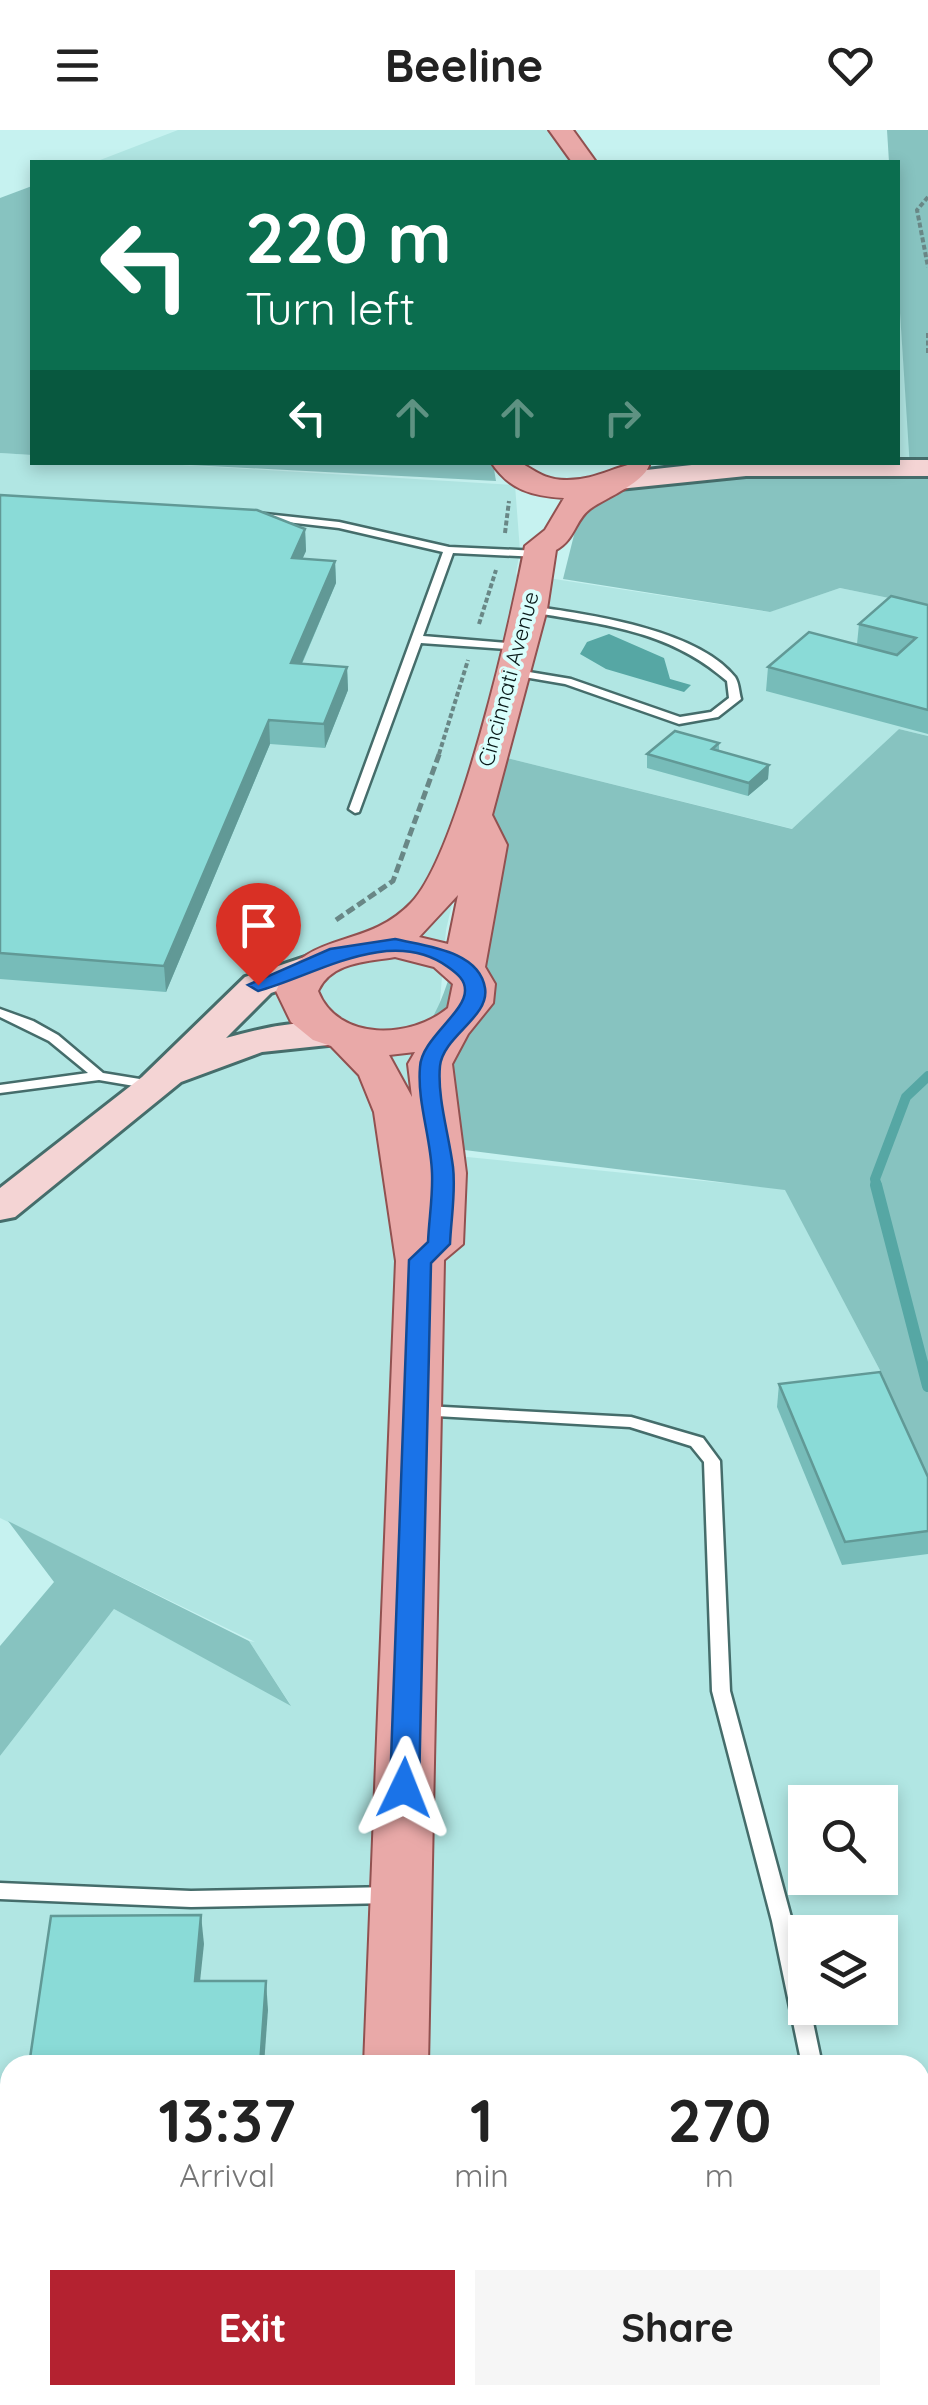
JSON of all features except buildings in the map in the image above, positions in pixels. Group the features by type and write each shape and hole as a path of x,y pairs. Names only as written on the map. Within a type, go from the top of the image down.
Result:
{"main road":[{"path":"560,130 582,160"},
{"path":"540,550 528,534 514,476 561,489 619,477 738,465 928,468"},
{"name":"Cincinnati Avenue","path":"370,946 398,934 425,912 443,890 474,812 530,609 540,550 558,536 570,509 619,477"},
{"name":"Cincinnati Avenue","path":"451,1026 473,1004 476,987 464,970 488,845 474,812"},
{"path":"0,1208 156,1085 258,985 337,954 370,946 424,949 464,970"},
{"path":"314,965 300,980 296,995 300,1010 341,1036 379,1070 396,1112 420,1260 396,2055"},
{"path":"156,1085 214,1054 251,1040 294,1033 390,1042 418,1039 451,1026"},
{"path":"420,1260 439,1244 443,1173 430,1064 451,1026"}],"lane":[{"path":"238,515 340,525 449,550 540,550"},
{"path":"355,809 449,550"},
{"path":"416,639 473,644 679,720 714,716 735,699 732,680 696,649 613,624 530,609"},
{"path":"0,1013 23,1020 69,1045 99,1076"},
{"path":"0,1089 99,1076 156,1085"},
{"path":"416,1411 630,1422 697,1442 712,1460 721,1691 782,1921 810,2055"},
{"path":"0,1891 191,1898 401,1895"}],"path":[{"path":"928,197 916,210 928,267"},
{"path":"928,334 928,355"},
{"path":"330,924 393,881 423,806 502,552 514,476"}],"shaded area":[{"path":"178,130 561,130 583,160 100,160"},
{"path":"887,130 928,130 928,606 840,588 770,612 563,579 578,519 592,502 619,490 752,472 876,476 910,468 900,313 900,160 889,160"},
{"path":"30,187 30,455 0,453 0,198"},
{"path":"900,311 911,468 900,463"},
{"path":"0,453 30,455 30,465 181,465 515,485 520,551 516,573 529,607 535,576 769,612 840,588 928,606 928,736 899,729 793,829 487,753 446,930 427,1153 785,1189 883,1376 928,1526 928,2055 0,2055 0,1756 114,1609 290,1704 249,1641 255,1642 0,1518"},
{"path":"190,465 493,465 496,481"},
{"path":"609,634 664,658 670,679 691,685 684,692 606,669 580,654 587,642"},
{"path":"899,729 928,736 928,1526 883,1376 785,1190 433,1146 428,1025 441,1000 461,932 487,753 792,829"},
{"path":"8,1521 249,1641 291,1706 114,1609 0,1756 0,1646 54,1582"}],"waterway":[{"path":"877,1187 875,1179 906,1097 928,1076"},
{"path":"876,1185 928,1386"}],"route":[{"path":"258,985 337,954 365,946 395,945 449,958 467,971 476,987 473,1004 451,1026 430,1064 443,1173 439,1244 420,1260 404,1788"}]}
